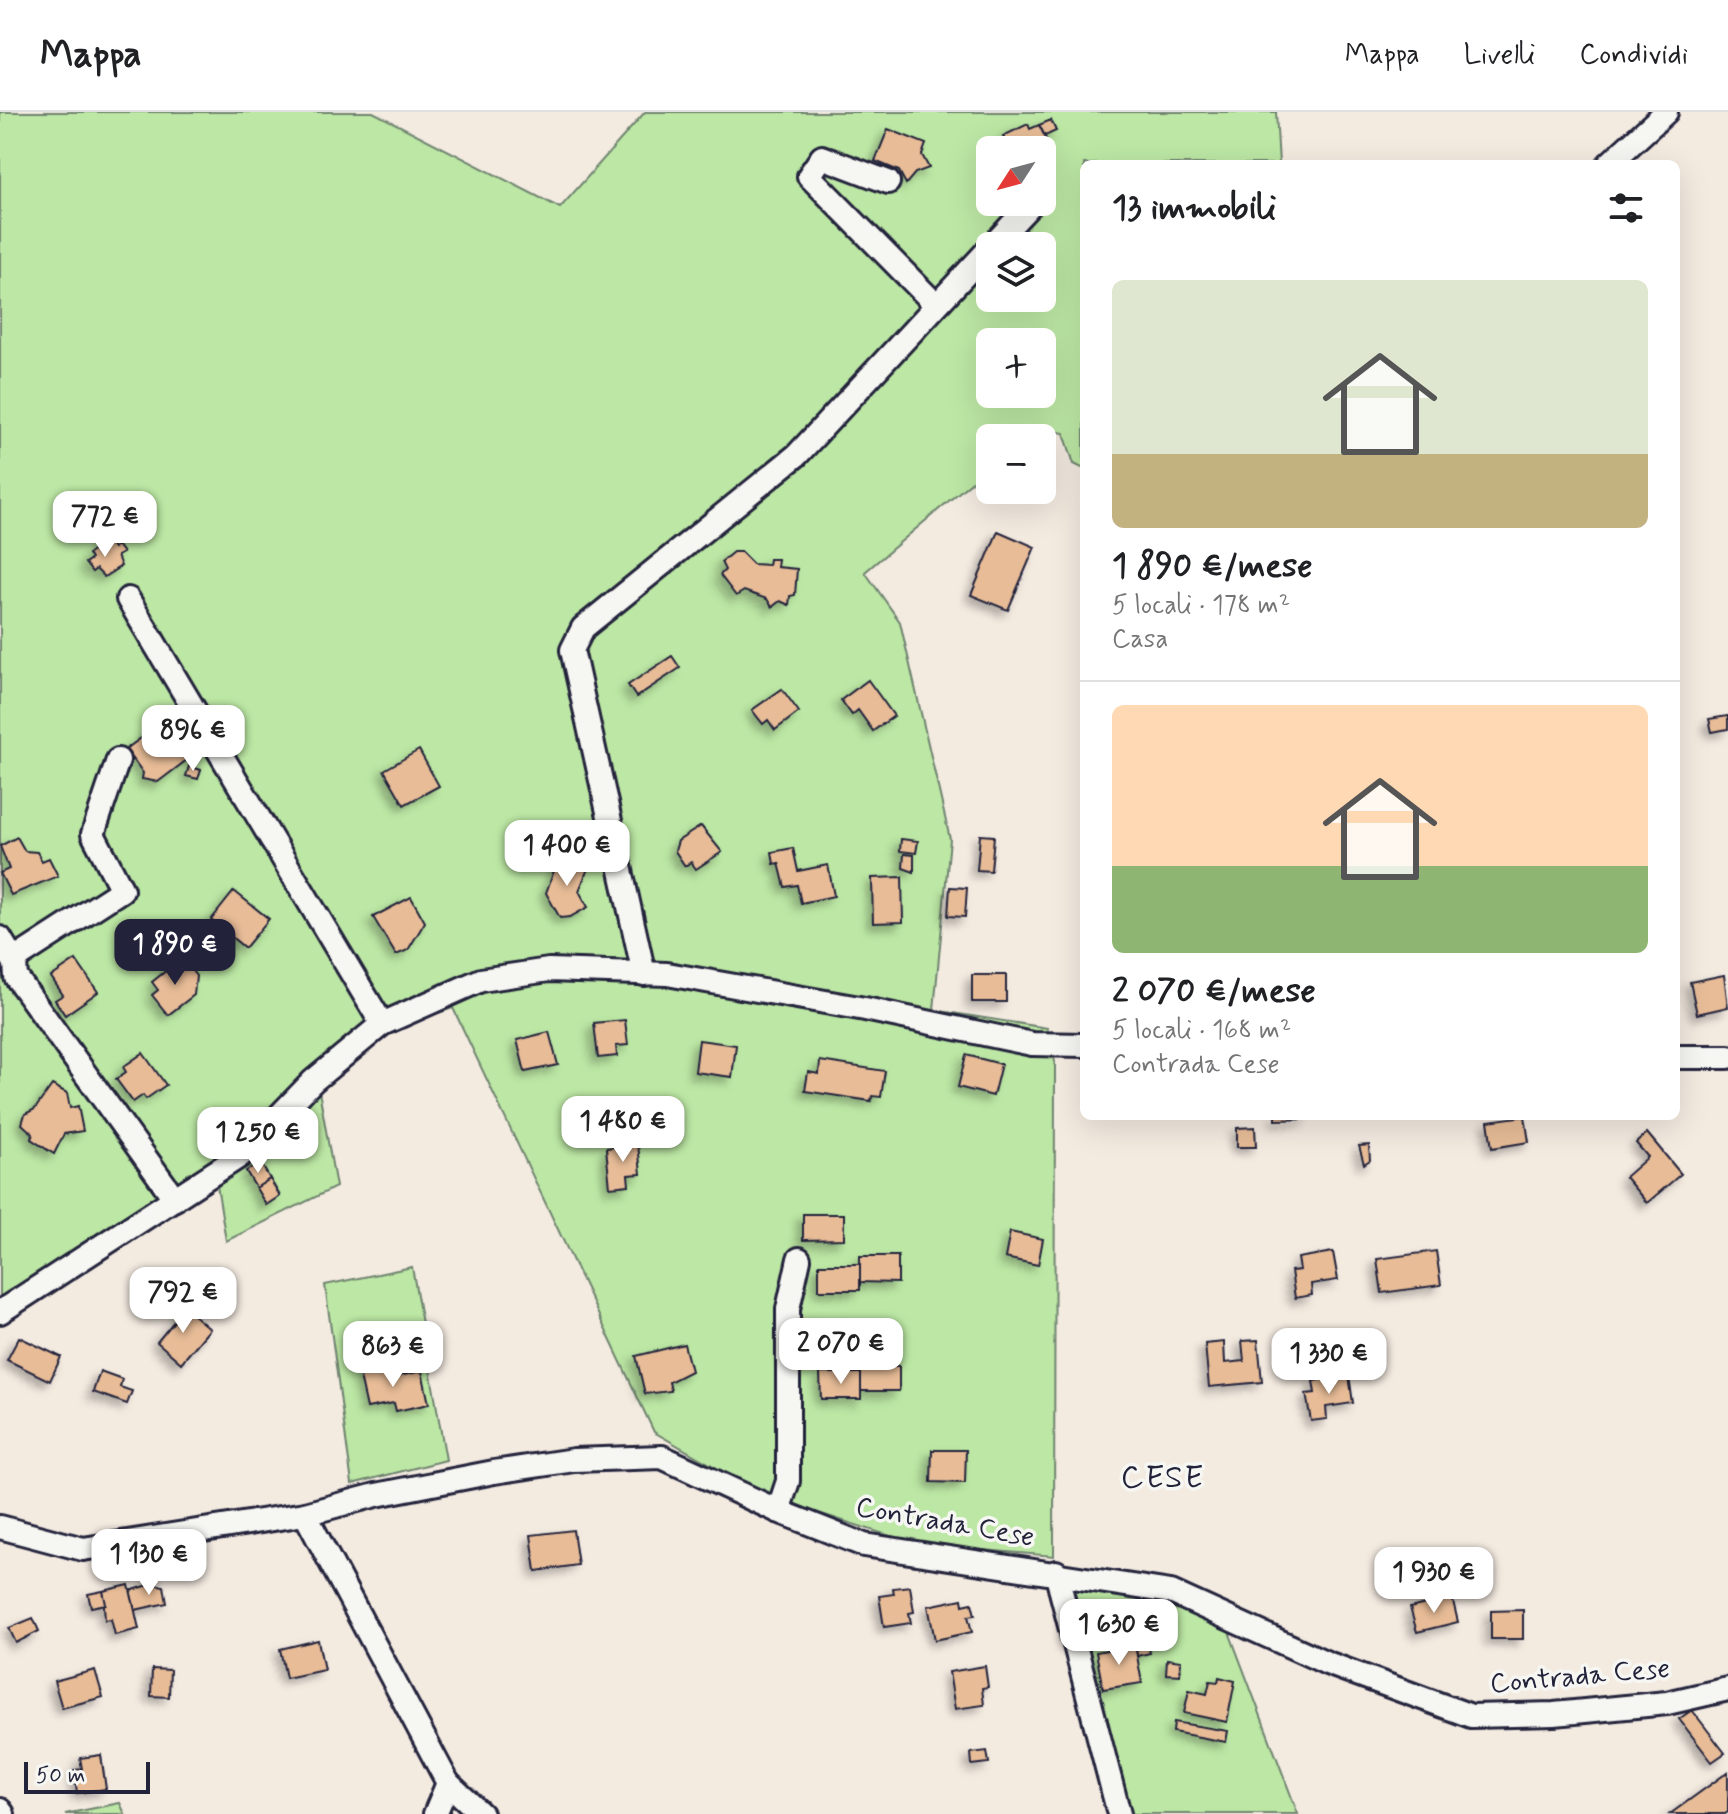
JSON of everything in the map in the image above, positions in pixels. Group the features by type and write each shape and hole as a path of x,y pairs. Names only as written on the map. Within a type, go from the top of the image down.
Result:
{"street":[{"path":"1613,160 1666,112"},
{"path":"888,182 822,157 809,176 936,305"},
{"path":"1005,232 1020,216"},
{"path":"644,974 572,650 583,628 797,455 976,263"},
{"path":"128,599 382,1024"},
{"path":"15,963 20,956 122,890 93,834 118,760"},
{"path":"0,938 15,963 16,977 175,1199"},
{"path":"0,1312 240,1156 313,1081 382,1024 481,980 549,970 644,974 766,991 1032,1044 1080,1045"},
{"path":"1680,1057 1728,1057"},
{"path":"778,1511 788,1481 788,1309 799,1259"},
{"name":"Contrada Cese","path":"2,1532 83,1549 305,1514 376,1495 494,1472 574,1460 662,1457 778,1511 864,1545 1171,1592 1327,1663 1471,1716 1554,1714 1667,1703 1728,1689"},
{"path":"305,1514 448,1783 481,1814"},
{"path":"1056,1572 1119,1814"},
{"path":"435,1814 448,1783"}],"green space":[{"path":"0,112 373,112 560,208 645,112 1276,112 1279,160 1080,160 1080,467 1074,464 1064,433 1056,431 1056,424 976,424 976,478 865,572 900,622 950,839 934,1010 1047,1028 1055,1062 1054,1556 915,1544 766,1496 654,1432 453,1008 385,1031 319,1091 336,1187 226,1241 217,1185 0,1323"},
{"path":"412,1267 446,1460 352,1484 325,1285"},
{"path":"1065,1579 1174,1600 1226,1624 1298,1814 1123,1814"},
{"path":"120,1803 125,1814 65,1814"}],"building":[{"path":"1051,120 1056,131 1045,136 1039,125"},
{"path":"1028,124 1030,129 1039,125 1044,136 1003,136"},
{"path":"888,129 926,144 922,155 929,168 915,173 906,184 899,171 875,161"},
{"path":"998,531 1035,547 1008,610 971,595"},
{"path":"108,541 113,548 117,545 123,553 117,556 121,566 104,577 96,569 92,572 85,563 91,559 88,554"},
{"path":"733,552 741,552 753,564 768,565 769,559 778,559 777,567 797,569 795,595 790,596 789,605 780,601 772,607 767,599 744,591 736,596 720,575 725,570 721,562"},
{"path":"672,656 680,668 636,697 628,685"},
{"path":"868,680 894,716 873,731 858,710 852,715 841,700"},
{"path":"782,689 799,712 775,730 768,720 763,724 752,710"},
{"path":"1728,716 1728,729 1712,732 1709,719"},
{"path":"175,718 191,743 192,756 158,782 142,779 143,773 126,749 166,720"},
{"path":"419,750 439,786 404,805 384,770"},
{"path":"189,766 201,770 198,779 186,776"},
{"path":"701,826 722,852 696,869 691,862 685,866 675,851 678,841"},
{"path":"980,835 994,836 991,871 977,870"},
{"path":"17,837 25,851 37,852 42,861 49,858 58,876 11,895 0,873 9,869 0,846"},
{"path":"901,839 918,841 916,853 900,851"},
{"path":"793,848 798,871 828,865 834,896 801,903 797,885 785,887 779,863 774,864 772,852"},
{"path":"904,854 914,855 914,872 903,868"},
{"path":"559,857 589,866 579,891 588,907 570,917 560,918 546,893"},
{"path":"902,877 903,922 873,923 872,878"},
{"path":"950,887 967,888 965,917 948,916"},
{"path":"234,891 269,919 245,948 211,920"},
{"path":"411,897 425,922 408,950 396,955 373,917"},
{"path":"182,958 196,976 194,995 168,1015 152,995 158,990 152,982"},
{"path":"76,960 98,992 65,1015 55,1000 63,995 51,977"},
{"path":"972,975 1006,975 1006,1002 972,1002"},
{"path":"1724,975 1728,1007 1697,1014 1690,982"},
{"path":"625,1020 628,1045 616,1046 617,1056 598,1058 594,1023"},
{"path":"549,1032 558,1065 525,1072 517,1040"},
{"path":"699,1040 736,1045 732,1077 695,1072"},
{"path":"143,1053 166,1085 146,1099 143,1095 133,1102 116,1079 126,1072 123,1067"},
{"path":"966,1055 1001,1064 993,1096 958,1087"},
{"path":"820,1061 885,1071 881,1097 872,1096 871,1101 805,1091 808,1072 819,1074"},
{"path":"52,1085 67,1093 70,1108 78,1106 83,1131 64,1134 54,1154 31,1139 33,1134 22,1124 25,1114 35,1109"},
{"path":"1526,1120 1529,1142 1492,1148 1488,1121"},
{"path":"1255,1127 1256,1147 1237,1147 1237,1128"},
{"path":"1647,1133 1681,1174 1647,1203 1625,1177 1648,1157 1636,1143"},
{"path":"638,1144 641,1174 628,1175 629,1185 610,1187 606,1148"},
{"path":"1369,1145 1370,1160 1364,1164 1359,1146"},
{"path":"260,1162 270,1179 256,1188 246,1171"},
{"path":"270,1179 280,1196 266,1205 256,1188"},
{"path":"803,1214 844,1214 844,1239 803,1240"},
{"path":"1010,1232 1043,1239 1038,1265 1005,1258"},
{"path":"1436,1251 1441,1285 1382,1293 1377,1259"},
{"path":"1333,1252 1338,1280 1311,1284 1312,1295 1295,1298 1291,1271 1300,1270 1298,1258"},
{"path":"860,1256 898,1256 898,1283 860,1282"},
{"path":"819,1264 860,1264 860,1290 819,1290"},
{"path":"185,1308 210,1329 181,1363 157,1342"},
{"path":"812,1319 853,1319 853,1344 813,1344"},
{"path":"19,1337 61,1357 50,1381 7,1360"},
{"path":"1258,1340 1262,1382 1209,1387 1205,1344 1224,1342 1225,1363 1244,1361 1242,1341"},
{"path":"684,1344 691,1371 669,1382 671,1391 645,1394 636,1356"},
{"path":"391,1365 394,1377 422,1371 429,1404 396,1411 394,1403 367,1408 359,1372"},
{"path":"861,1365 899,1366 899,1391 861,1391"},
{"path":"100,1371 122,1379 120,1387 132,1391 127,1404 93,1392"},
{"path":"820,1373 861,1373 861,1399 821,1399"},
{"path":"1349,1375 1353,1403 1326,1407 1327,1419 1311,1421 1306,1394 1315,1393 1313,1381"},
{"path":"932,1450 966,1450 965,1483 931,1482"},
{"path":"573,1530 578,1565 536,1571 531,1535"},
{"path":"152,1584 164,1586 167,1603 135,1610 130,1591"},
{"path":"129,1585 139,1629 115,1635 111,1619 105,1620 103,1591"},
{"path":"910,1586 914,1612 909,1613 911,1623 884,1627 879,1596 894,1594 893,1588"},
{"path":"103,1591 106,1604 91,1607 88,1594"},
{"path":"1452,1597 1458,1622 1417,1632 1410,1608"},
{"path":"962,1599 963,1605 972,1603 975,1615 968,1616 972,1632 935,1640 928,1606"},
{"path":"1523,1610 1523,1639 1491,1639 1491,1611"},
{"path":"33,1618 39,1631 16,1643 9,1628"},
{"path":"1147,1639 1150,1653 1137,1656 1135,1641"},
{"path":"318,1640 324,1670 286,1678 280,1649"},
{"path":"1135,1645 1142,1683 1103,1689 1096,1652"},
{"path":"1167,1659 1181,1661 1180,1675 1166,1674"},
{"path":"985,1666 988,1687 982,1688 984,1705 955,1709 949,1672"},
{"path":"152,1669 170,1670 169,1697 151,1696"},
{"path":"95,1670 103,1697 62,1708 54,1681"},
{"path":"1219,1677 1235,1681 1227,1722 1184,1713 1189,1690 1207,1694 1210,1681 1218,1682"},
{"path":"1692,1710 1725,1753 1712,1762 1679,1719"},
{"path":"1174,1722 1228,1731 1226,1742 1173,1732"},
{"path":"987,1751 989,1763 972,1765 971,1753"},
{"path":"101,1755 106,1789 77,1793 74,1770 82,1769 80,1758"},
{"path":"1728,1772 1728,1812 1670,1814"}],"district":[{"name":"CESE","path":"1163,1478"}]}
